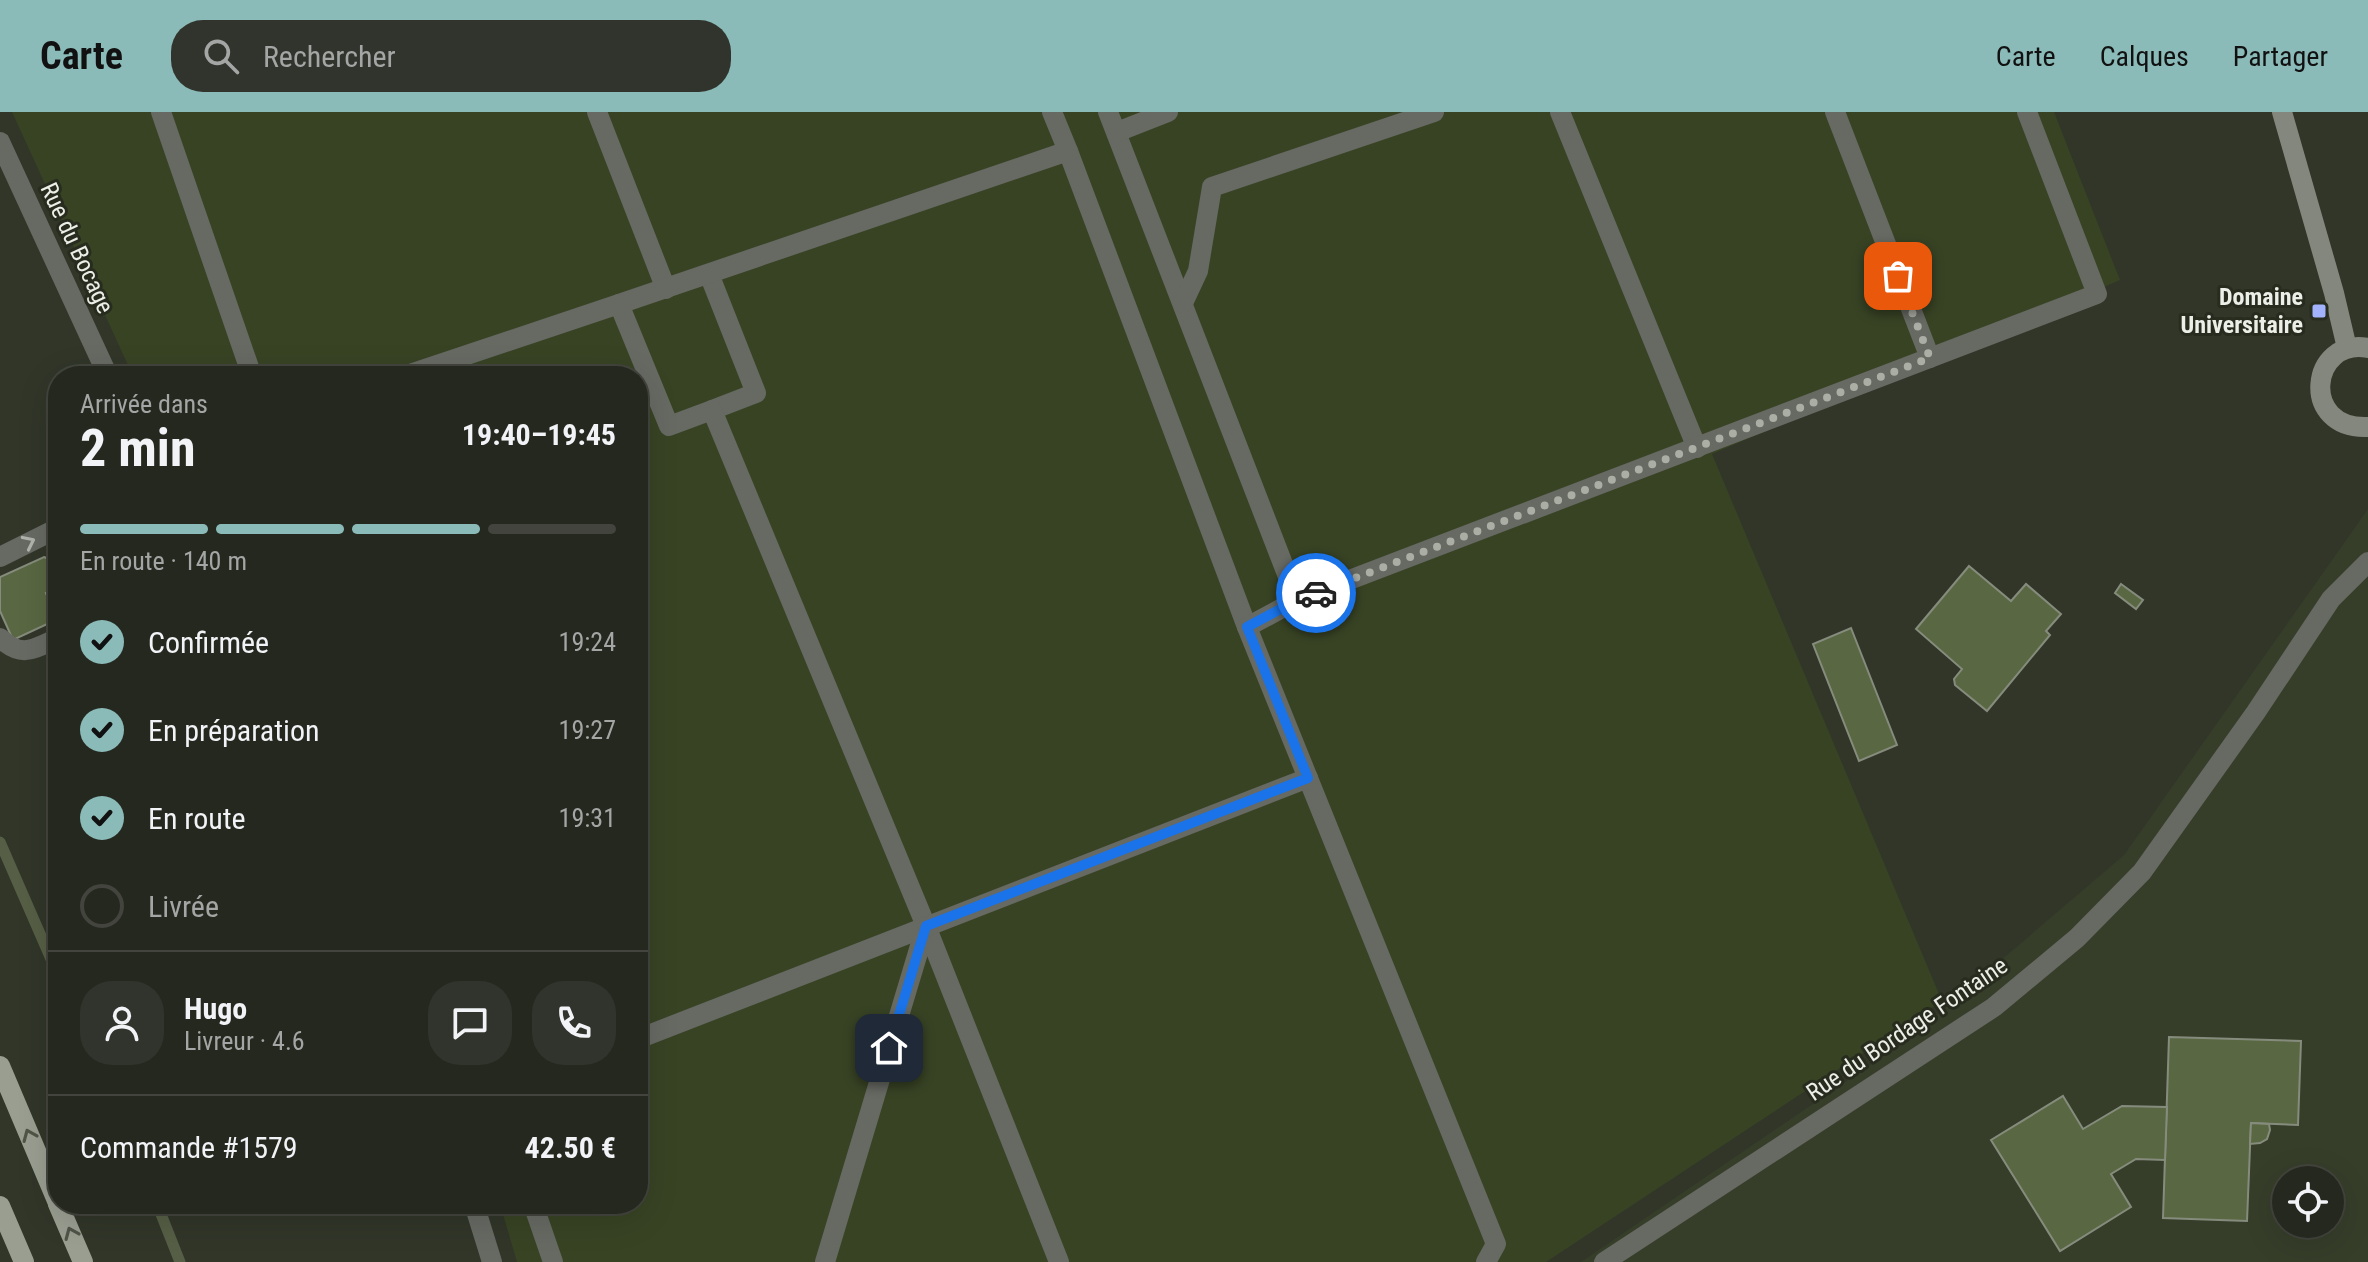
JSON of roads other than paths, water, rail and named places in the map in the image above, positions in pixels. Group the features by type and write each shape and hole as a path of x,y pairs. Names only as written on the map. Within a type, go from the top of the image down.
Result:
{"main road":[{"path":"0,1066 48,1180"},
{"path":"0,1206 24,1262"},
{"path":"62,1214 83,1262"}],"street":[{"path":"161,112 249,366"},
{"path":"597,112 666,289"},
{"path":"1052,112 1247,627 1496,1244 1486,1262"},
{"path":"1108,112 1297,600"},
{"path":"1117,132 1168,112"},
{"path":"1183,303 1198,271 1212,187 1434,112"},
{"path":"1560,112 1697,448"},
{"path":"1835,112 1930,358"},
{"path":"1247,627 1297,600 2097,294 2027,112"},
{"path":"2282,112 2334,293 2358,348 2335,355 2320,377 2319,391 2331,416 2355,428 2368,427"},
{"name":"Rue du Bocage","path":"0,142 103,366"},
{"path":"434,366 1068,151"},
{"path":"648,375 669,426 756,393 709,274"},
{"path":"619,304 644,366"},
{"path":"712,410 926,926 1059,1262"},
{"path":"0,557 48,533"},
{"name":"Rue du Bordage Fontaine","path":"1604,1262 1994,1007 2077,938 2142,872 2256,712 2331,599 2368,562"},
{"path":"0,638 12,649 27,652 48,643"},
{"path":"648,1035 1308,778"},
{"path":"825,1262 926,926"},
{"path":"477,1214 492,1262"},
{"path":"536,1214 553,1262"}],"waterway":[{"path":"0,842 48,952"},
{"path":"161,1214 180,1262"}],"place":[{"name":"Domaine Universitaire","path":"2319,311"}]}
